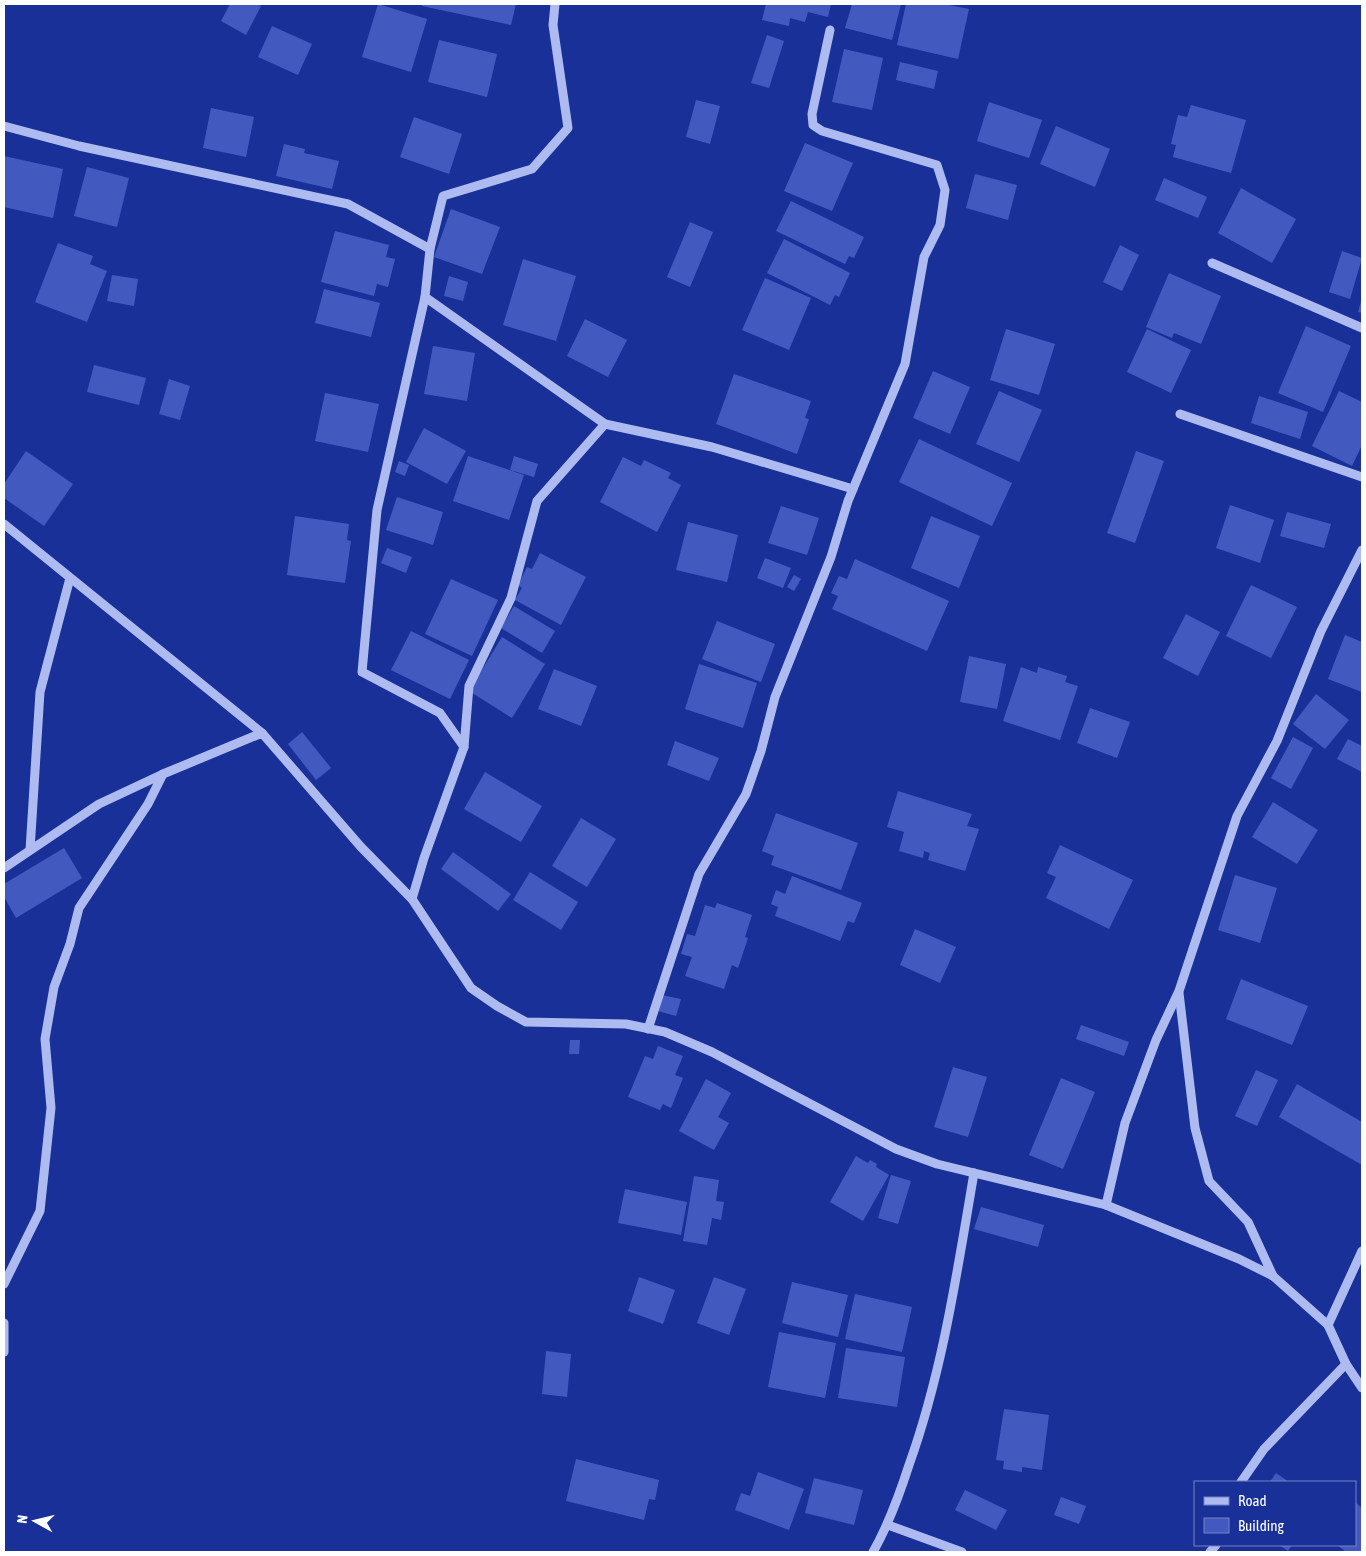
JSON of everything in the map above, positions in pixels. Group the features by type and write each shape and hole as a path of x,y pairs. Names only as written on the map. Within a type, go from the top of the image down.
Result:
{"street":[{"path":"464,747 440,713 362,672 377,510 425,297 430,249 443,196 532,169 568,128 554,25 555,4"},
{"path":"648,1029 699,874 746,794 761,751 775,697 831,557 853,489 905,364 924,257 940,225 944,190 937,165 822,131 813,125 812,114 830,30"},
{"path":"4,126 79,146 348,204 430,249"},
{"path":"1212,263 1362,328"},
{"path":"425,297 605,424 712,447 853,489"},
{"path":"1180,414 1362,477"},
{"path":"412,899 424,858 464,747 469,686 511,598 537,501 605,424"},
{"path":"4,524 262,733 361,847 412,899 471,988 497,1006 526,1022 626,1024 665,1032 712,1052 896,1149 936,1164 1106,1205 1238,1259 1272,1276 1328,1325 1346,1364 1362,1388"},
{"path":"1106,1205 1125,1123 1156,1040 1179,991 1237,816 1278,741 1321,631 1362,550"},
{"path":"30,850 40,692 70,578"},
{"path":"4,868 99,804 163,774 262,733"},
{"path":"4,1284 40,1211 51,1108 45,1039 54,987 68,951 80,908 148,804 163,774"},
{"path":"1179,991 1195,1128 1209,1181 1248,1222 1272,1276"},
{"path":"873,1552 888,1525 927,1415 944,1347 974,1173"},
{"path":"1328,1325 1362,1251"},
{"path":"4,1324 4,1352"},
{"path":"1242,1481 1264,1448 1346,1364"},
{"path":"888,1525 962,1552"}],"building":[{"path":"230,4 257,4 261,6 246,35 221,21"},
{"path":"378,4 427,19 411,72 362,57"},
{"path":"422,4 516,4 511,25 422,6"},
{"path":"766,4 831,4 828,17 808,12 805,22 790,18 789,26 762,20"},
{"path":"852,4 901,4 892,40 845,28"},
{"path":"906,4 944,4 969,9 958,59 897,45"},
{"path":"272,26 312,44 298,75 258,57"},
{"path":"767,35 784,41 769,88 751,83"},
{"path":"439,40 497,54 487,97 428,82"},
{"path":"844,49 883,58 872,110 832,102"},
{"path":"900,62 938,71 934,89 896,80"},
{"path":"696,100 720,106 710,144 686,137"},
{"path":"989,102 1042,120 1029,158 977,141"},
{"path":"1191,105 1246,120 1231,173 1173,157 1176,145 1171,144 1178,115 1187,117"},
{"path":"211,108 254,117 246,157 203,148"},
{"path":"414,117 462,134 449,174 400,157"},
{"path":"1056,126 1110,149 1095,187 1040,164"},
{"path":"805,143 853,163 832,211 784,191"},
{"path":"284,144 305,149 304,153 339,161 332,189 276,176"},
{"path":"4,156 63,169 53,218 4,207"},
{"path":"87,167 129,178 117,227 74,216"},
{"path":"975,174 1017,185 1008,220 966,208"},
{"path":"1164,178 1207,197 1198,218 1155,200"},
{"path":"1241,188 1296,219 1272,263 1218,233"},
{"path":"791,201 864,237 854,258 849,256 845,264 776,231"},
{"path":"451,209 500,227 482,274 434,257"},
{"path":"690,222 713,232 690,287 667,277"},
{"path":"335,231 389,245 386,257 395,259 388,287 377,284 374,296 321,282"},
{"path":"784,239 850,273 839,297 835,295 830,305 767,273"},
{"path":"58,243 93,256 90,264 107,271 87,322 35,302"},
{"path":"1120,245 1139,255 1122,291 1103,282"},
{"path":"1342,251 1362,258 1350,299 1329,292"},
{"path":"523,259 576,276 556,341 503,325"},
{"path":"1169,273 1221,296 1201,344 1174,333 1172,338 1146,327"},
{"path":"112,275 138,279 134,306 107,301"},
{"path":"449,276 468,282 463,301 444,296"},
{"path":"765,278 811,298 789,350 742,330"},
{"path":"324,289 380,303 371,337 315,323"},
{"path":"1362,298 1362,313 1358,312"},
{"path":"585,319 627,340 608,377 567,356"},
{"path":"1306,326 1351,346 1323,412 1278,393"},
{"path":"1006,329 1055,344 1039,395 990,380"},
{"path":"1147,329 1191,350 1171,393 1127,372"},
{"path":"433,346 475,353 467,401 424,394"},
{"path":"94,365 146,378 139,405 87,392"},
{"path":"933,371 970,387 950,434 913,418"},
{"path":"734,374 811,401 805,418 809,419 797,454 716,424"},
{"path":"169,379 190,386 180,420 159,414"},
{"path":"999,391 1042,410 1019,462 976,444"},
{"path":"1339,391 1362,402 1362,445 1352,466 1312,446"},
{"path":"325,393 379,404 368,452 315,441"},
{"path":"1259,396 1308,412 1300,439 1251,423"},
{"path":"424,428 466,451 447,484 406,462"},
{"path":"919,439 1012,483 992,526 899,482"},
{"path":"26,451 73,484 44,526 4,498 4,484"},
{"path":"1136,451 1164,461 1135,543 1107,533"},
{"path":"468,456 524,475 509,520 453,501"},
{"path":"514,456 538,464 534,477 510,470"},
{"path":"623,457 641,466 644,460 671,473 668,478 681,485 657,532 600,502"},
{"path":"399,461 409,465 405,476 395,472"},
{"path":"397,497 443,512 433,545 386,530"},
{"path":"1230,505 1274,520 1260,563 1216,548"},
{"path":"781,506 819,518 807,555 768,543"},
{"path":"1287,512 1331,524 1324,548 1280,536"},
{"path":"295,516 349,524 347,540 351,541 345,583 287,575"},
{"path":"931,516 980,536 959,588 911,568"},
{"path":"688,522 738,535 727,582 676,570"},
{"path":"387,548 412,557 406,573 381,563"},
{"path":"540,553 586,577 561,625 515,600 522,588 518,585 527,567 532,569"},
{"path":"765,558 791,568 783,588 757,578"},
{"path":"855,559 949,601 927,651 832,609 838,596 831,593 839,576 847,579"},
{"path":"794,575 801,579 794,591 787,587"},
{"path":"451,579 498,600 472,656 425,634"},
{"path":"1251,585 1297,607 1271,658 1226,636"},
{"path":"514,606 555,631 542,653 501,628"},
{"path":"1186,614 1220,632 1198,676 1163,658"},
{"path":"717,621 775,644 761,682 702,659"},
{"path":"411,631 469,660 450,699 391,670"},
{"path":"1345,635 1362,642 1362,692 1328,679"},
{"path":"502,637 545,664 512,718 469,691"},
{"path":"969,656 1006,664 997,709 960,702"},
{"path":"699,664 757,683 743,728 685,709"},
{"path":"1021,667 1037,673 1038,667 1067,676 1065,682 1078,686 1060,740 1003,721"},
{"path":"554,669 597,686 581,726 538,709"},
{"path":"1316,694 1349,720 1325,749 1293,724"},
{"path":"1090,708 1130,722 1117,758 1077,743"},
{"path":"302,732 331,768 316,780 288,744"},
{"path":"1293,737 1313,748 1291,789 1271,778"},
{"path":"1348,739 1362,746 1362,772 1337,759"},
{"path":"675,741 719,758 709,781 667,765"},
{"path":"485,772 542,806 521,842 464,809"},
{"path":"898,791 972,814 967,826 979,829 965,871 928,860 930,853 924,851 923,858 899,851 904,832 887,827"},
{"path":"1273,802 1318,830 1297,864 1252,837"},
{"path":"776,813 858,843 841,890 771,865 774,856 762,851"},
{"path":"581,818 616,839 587,887 552,866"},
{"path":"1060,845 1133,880 1109,929 1046,898 1056,877 1047,873"},
{"path":"64,848 82,878 16,918 4,897 4,884"},
{"path":"453,852 511,894 498,911 441,869"},
{"path":"530,872 578,902 561,930 513,900"},
{"path":"1235,875 1277,888 1260,943 1218,930"},
{"path":"792,876 862,903 854,923 848,921 840,941 775,916 778,907 771,904 776,890 785,894"},
{"path":"717,903 752,915 745,937 748,938 738,968 732,965 724,989 685,976 692,957 681,954 687,934 695,936 705,905 715,908"},
{"path":"915,929 956,947 940,983 900,965"},
{"path":"1241,979 1308,1006 1292,1045 1226,1019"},
{"path":"662,995 681,999 676,1016 658,1011"},
{"path":"1081,1025 1129,1042 1124,1056 1076,1039"},
{"path":"570,1040 580,1040 579,1054 569,1054"},
{"path":"658,1046 683,1056 675,1075 683,1078 671,1108 663,1104 660,1110 628,1097 645,1056 653,1059"},
{"path":"953,1067 987,1077 968,1137 934,1127"},
{"path":"1256,1070 1278,1080 1257,1126 1235,1116"},
{"path":"1061,1078 1095,1092 1063,1169 1029,1155"},
{"path":"706,1079 731,1093 718,1117 729,1123 714,1150 679,1131"},
{"path":"1297,1084 1362,1122 1362,1165 1279,1117"},
{"path":"856,1156 868,1163 870,1160 877,1164 876,1167 889,1175 863,1221 830,1202"},
{"path":"891,1175 911,1181 898,1224 878,1218"},
{"path":"694,1176 719,1180 716,1201 724,1202 721,1220 712,1218 707,1245 683,1241"},
{"path":"625,1189 687,1202 681,1235 618,1223"},
{"path":"981,1207 1044,1225 1038,1247 974,1229"},
{"path":"639,1277 675,1290 663,1324 628,1311"},
{"path":"714,1277 746,1289 729,1335 697,1323"},
{"path":"792,1282 848,1295 838,1337 782,1323"},
{"path":"855,1294 912,1307 902,1352 845,1339"},
{"path":"779,1332 836,1343 825,1398 768,1387"},
{"path":"846,1348 905,1357 897,1407 838,1398"},
{"path":"546,1351 571,1354 567,1397 542,1394"},
{"path":"1004,1409 1049,1415 1042,1470 1022,1467 1022,1472 1003,1469 1004,1461 996,1460"},
{"path":"576,1459 659,1480 655,1500 649,1499 644,1520 566,1501"},
{"path":"758,1472 804,1489 789,1530 735,1510 741,1493 750,1496"},
{"path":"1276,1473 1288,1481 1271,1481"},
{"path":"814,1478 863,1490 854,1525 805,1513"},
{"path":"965,1490 1007,1510 996,1530 955,1510"},
{"path":"1061,1497 1086,1506 1079,1524 1054,1515"},
{"path":"1356,1503 1362,1508 1362,1552 1346,1552 1338,1546 1356,1546"},
{"path":"1280,1546 1291,1546 1288,1551"}]}
